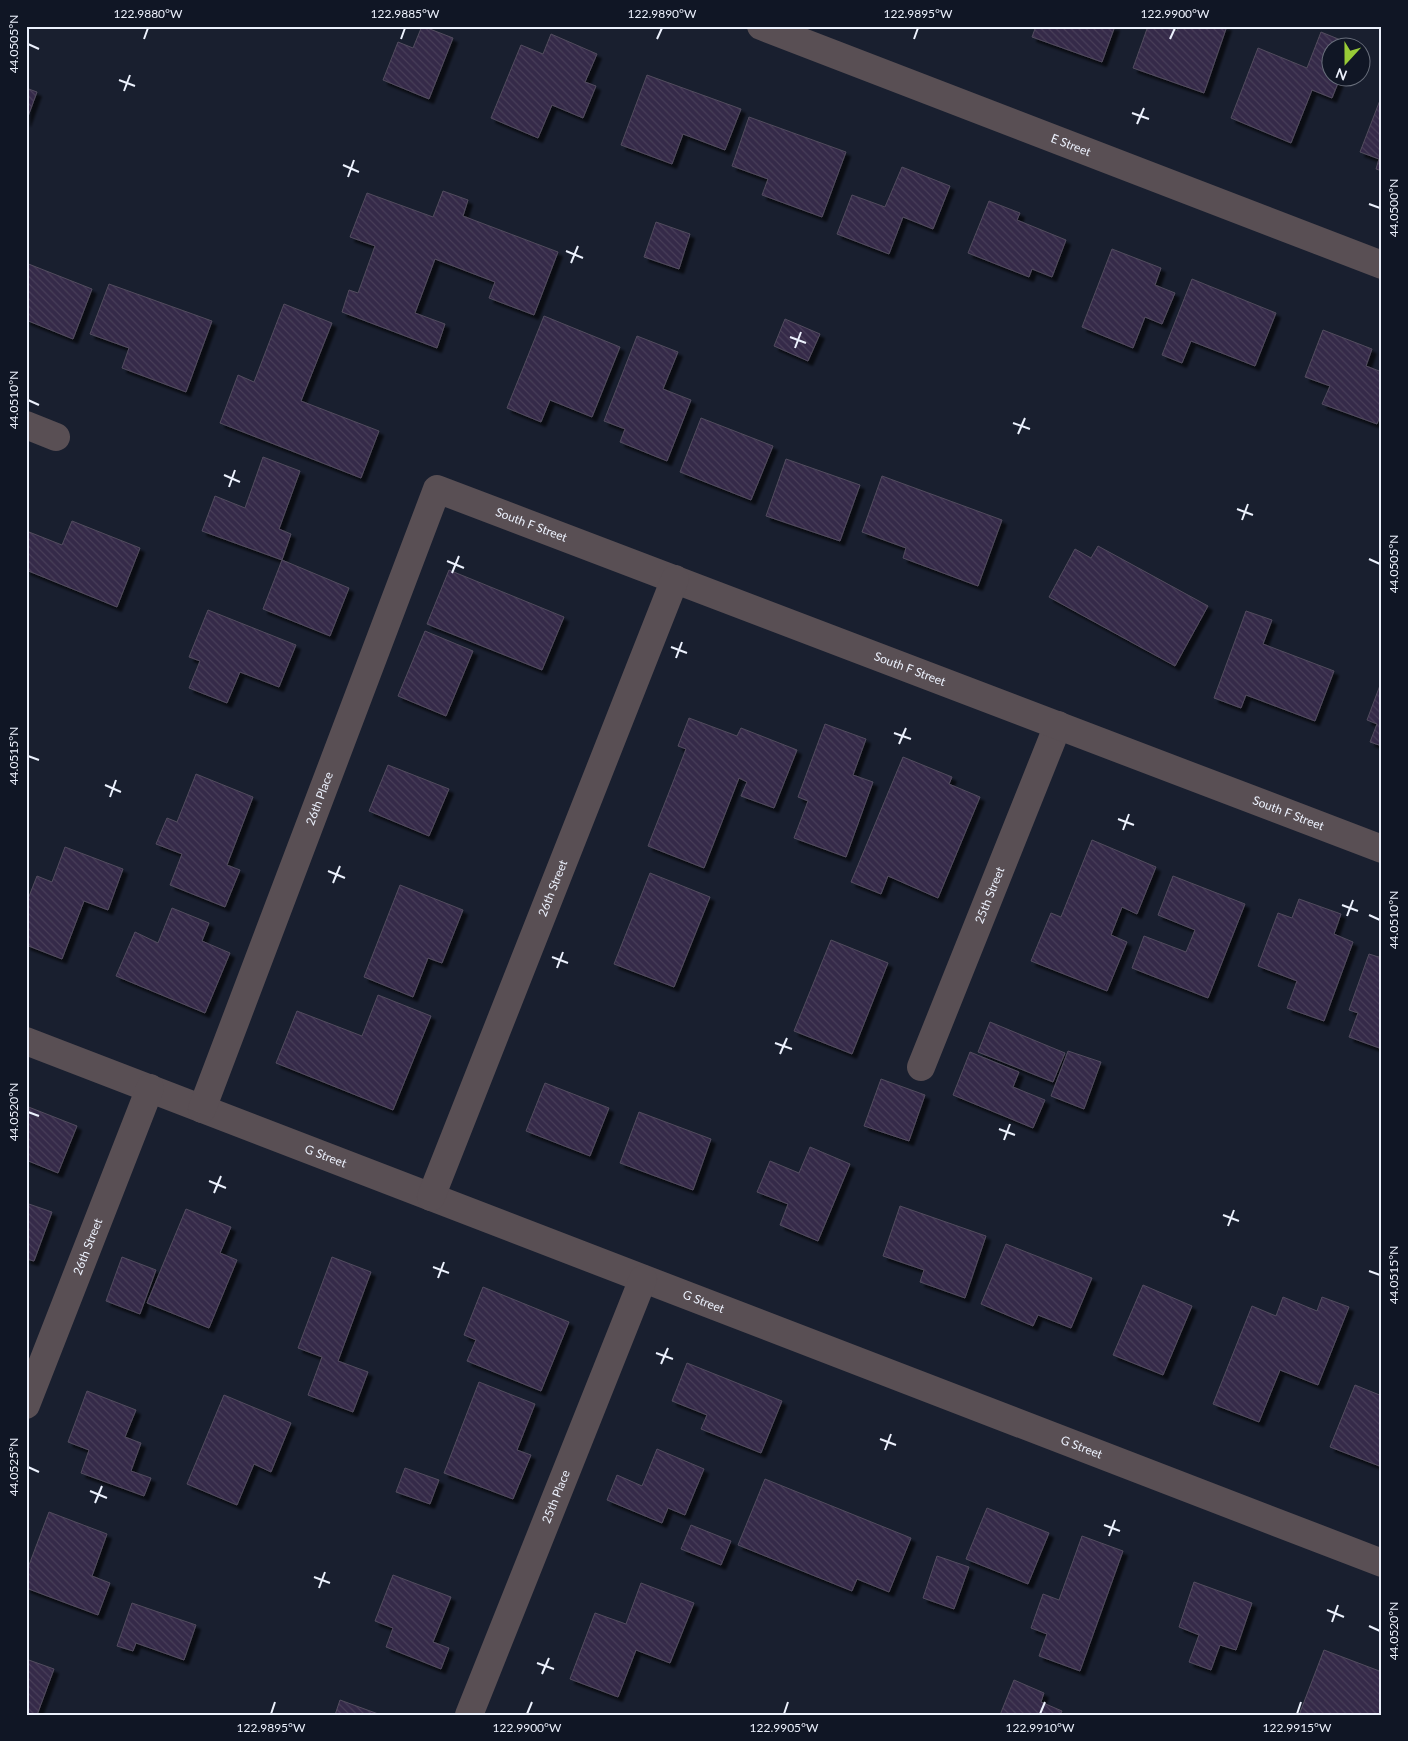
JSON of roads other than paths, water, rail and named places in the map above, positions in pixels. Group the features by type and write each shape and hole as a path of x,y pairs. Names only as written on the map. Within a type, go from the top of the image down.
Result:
{"street":[{"name":"E Street","path":"761,26 1382,264"},
{"path":"26,425 56,437"},
{"name":"South F Street","path":"437,488 1382,849"},
{"name":"26th Place","path":"202,1109 437,488"},
{"name":"26th Street","path":"431,1198 675,579"},
{"name":"25th Street","path":"921,1067 1058,725"},
{"name":"G Street","path":"26,1041 1382,1563"},
{"name":"26th Street","path":"26,1406 150,1088"},
{"name":"25th Place","path":"469,1715 642,1279"}]}
